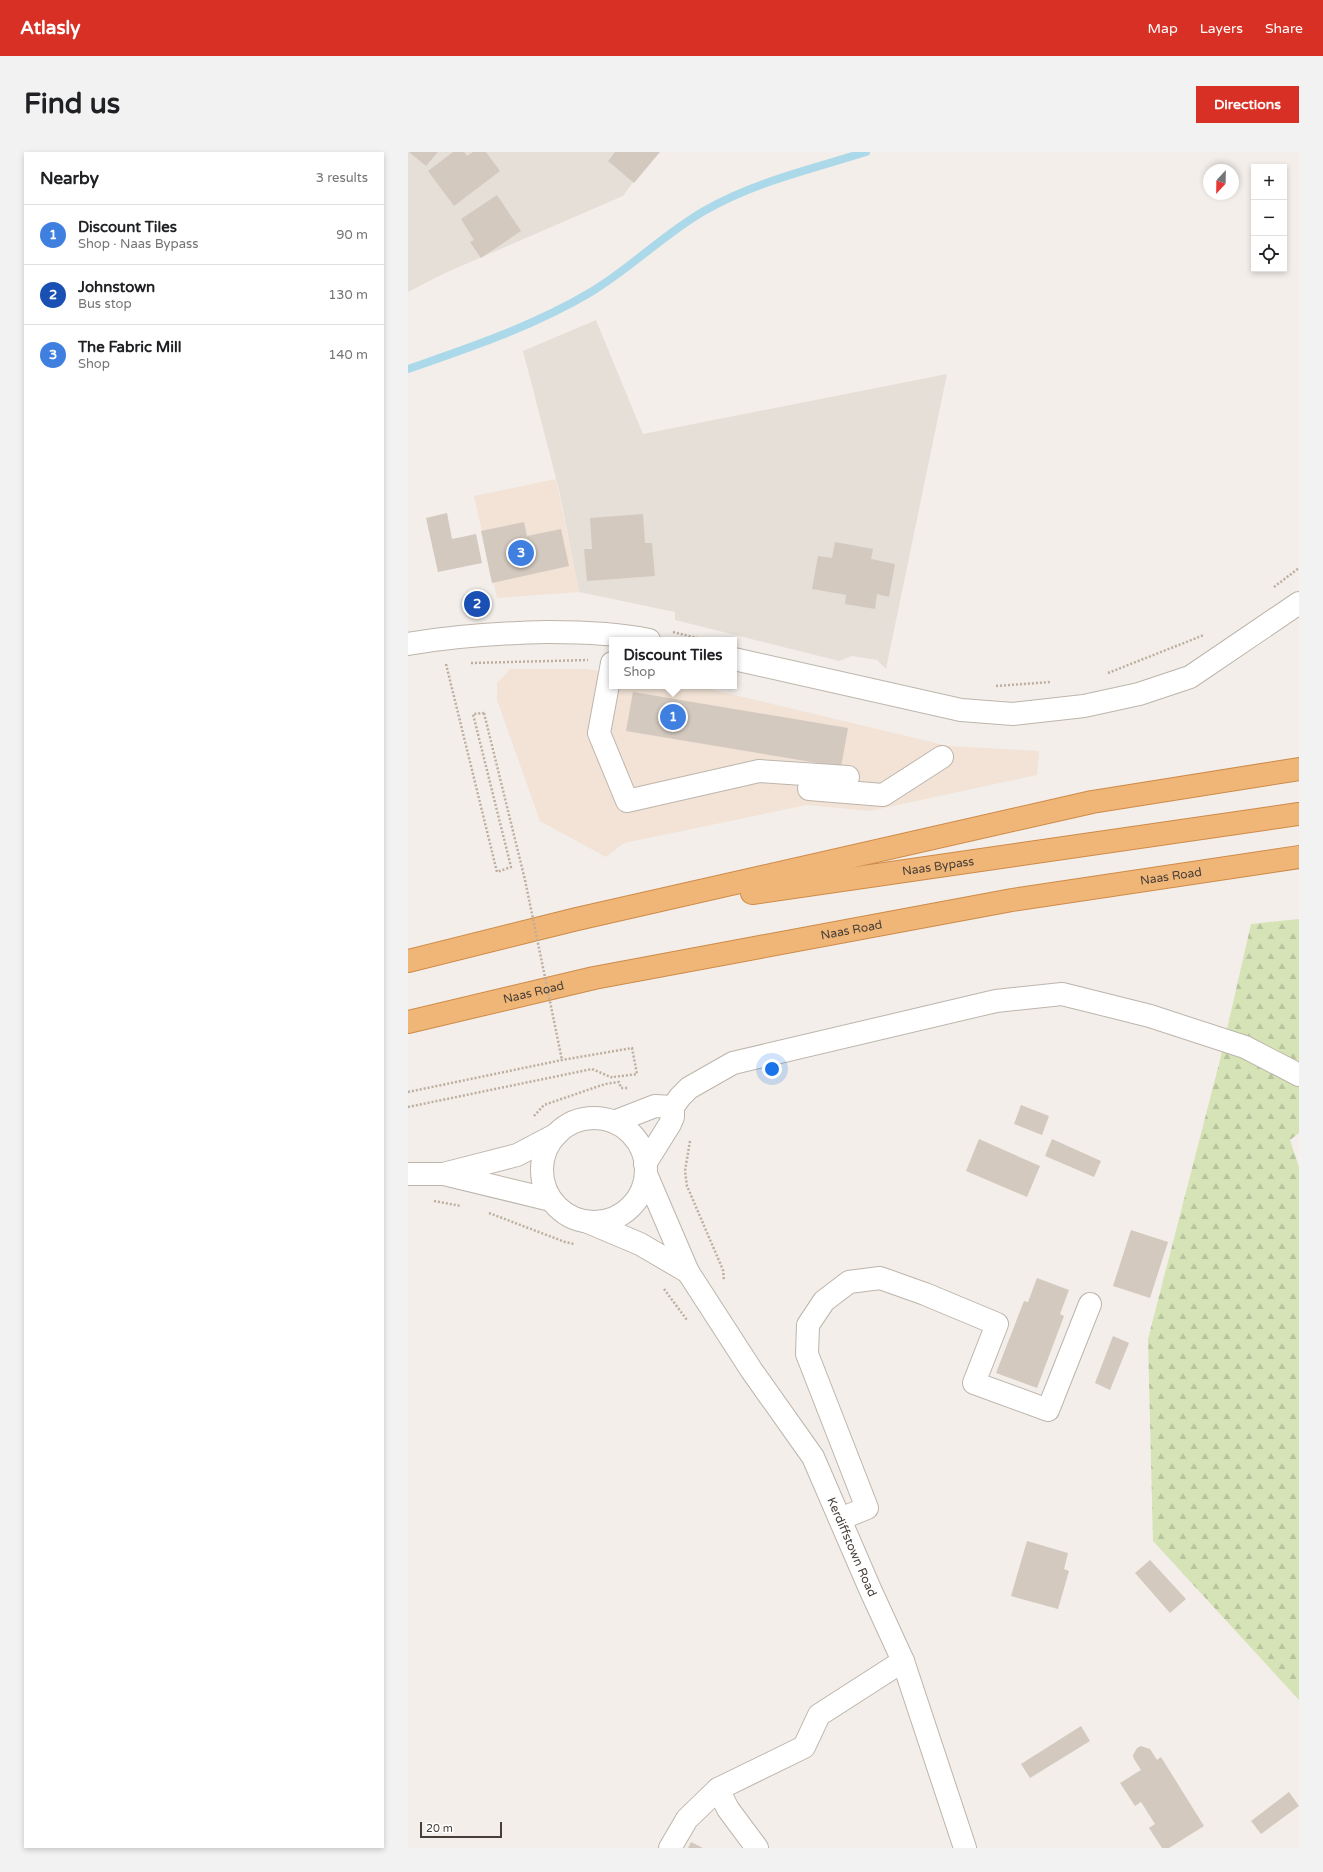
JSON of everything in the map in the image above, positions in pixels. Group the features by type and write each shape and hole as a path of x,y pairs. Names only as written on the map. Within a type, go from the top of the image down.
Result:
{"highway":[{"path":"408,961 577,920 1092,802 1299,769"},
{"name":"Naas Bypass","path":"577,920 941,865 1299,814"},
{"name":"Naas Road","path":"408,1022 594,978 1005,902 1299,858"}],"street":[{"path":"737,660 961,710 1013,714 1084,706 1139,694 1190,677 1299,603"},
{"path":"408,644 440,638 506,633 583,632 610,637"},
{"path":"604,661 599,733 627,801 759,771 848,777"},
{"path":"769,772 774,786 883,796 942,757"},
{"path":"588,1222 609,1220 627,1210 637,1200 643,1188 646,1169 670,1124 673,1117 673,1107 680,1097 689,1088 733,1063 996,1001 1062,994 1150,1016 1245,1047 1299,1075"},
{"path":"614,1122 655,1106 673,1107"},
{"path":"439,1174 517,1155 558,1133 570,1124 584,1119 599,1118 614,1122 626,1130 638,1142 646,1169"},
{"path":"558,1133 549,1144 544,1158 542,1172 545,1187 551,1200 561,1210 574,1218 588,1222 640,1244 688,1272"},
{"name":"Kerdiffstown Road","path":"646,1169 688,1272 752,1371 813,1457 903,1662 965,1848"},
{"path":"408,1174 439,1174 551,1200"},
{"path":"840,1519 866,1508 806,1354 808,1325 824,1301 848,1282 880,1278 925,1294 997,1324 974,1382 1048,1410 1090,1304"},
{"path":"670,1848 687,1819 718,1789 804,1747 819,1715 903,1662"},
{"path":"718,1789 728,1809 758,1848"}],"path":[{"path":"1272,588 1299,568"},
{"path":"1106,674 1204,635 1210,631"},
{"path":"440,638 497,872 511,867 473,714 484,712 525,880 562,1060"},
{"path":"470,663 604,661"},
{"path":"438,665 454,664"},
{"path":"990,686 1053,682"},
{"path":"408,1092 562,1060 632,1048 637,1074 613,1077 592,1070 408,1107"},
{"path":"613,1077 613,1082"},
{"path":"531,1119 544,1105 613,1082 619,1082 621,1088 629,1088"},
{"path":"673,1107 691,1134 685,1171 687,1186 723,1270 724,1280 722,1285"},
{"path":"439,1174 434,1200 462,1207"},
{"path":"484,1212 565,1242 580,1245"},
{"path":"660,1285 668,1293 689,1324"}],"shaded area":[{"path":"408,152 655,152 623,196 445,273 408,292"},
{"path":"596,320 643,434 947,374 886,669 877,660 852,656 839,661 675,620 675,612 579,592 559,490 523,351"},
{"path":"556,479 579,592 497,598 474,496"},
{"path":"510,669 586,669 609,673 609,689 710,689 948,746 1039,751 1037,775 870,811 807,805 624,843 606,857 540,821 497,700 497,683"}],"green space":[{"path":"1299,919 1299,1133 1290,1140 1299,1167 1299,1700 1153,1541 1148,1339 1220,1060 1251,924"}],"building":[{"path":"409,152 438,152 426,166"},
{"path":"453,152 464,152 467,156 473,152 486,152 500,171 454,206 428,171"},
{"path":"615,152 660,152 634,183 608,161"},
{"path":"497,195 521,231 481,258 470,242 474,240 461,219"},
{"path":"447,513 452,539 476,534 482,563 438,572 426,518"},
{"path":"643,514 645,543 652,543 655,576 587,581 584,549 592,549 590,518"},
{"path":"524,522 527,536 561,529 569,566 492,583 481,531"},
{"path":"835,542 873,549 871,559 895,564 889,597 877,594 875,609 845,604 846,595 812,589 818,556 832,558"},
{"path":"633,692 848,728 841,767 626,731"},
{"path":"1021,1105 1049,1116 1042,1135 1014,1124"},
{"path":"979,1139 1040,1166 1027,1197 966,1171"},
{"path":"1052,1139 1101,1161 1094,1177 1045,1156"},
{"path":"1131,1230 1168,1242 1150,1298 1113,1286"},
{"path":"1037,1278 1069,1290 1060,1314 1064,1316 1037,1388 996,1373 1024,1301 1028,1302"},
{"path":"1113,1336 1129,1343 1110,1390 1095,1383"},
{"path":"1027,1541 1068,1553 1064,1569 1069,1571 1058,1609 1011,1596"},
{"path":"1150,1560 1186,1599 1170,1613 1135,1573"},
{"path":"1081,1726 1090,1741 1030,1778 1021,1764"},
{"path":"1141,1746 1150,1749 1157,1760 1161,1757 1204,1826 1169,1848 1162,1848 1149,1828 1155,1824 1141,1802 1135,1806 1120,1783 1141,1770 1133,1755 1137,1748"},
{"path":"1289,1792 1299,1806 1261,1834 1251,1821"},
{"path":"691,1842 703,1848 688,1848"}],"waterway":[{"path":"408,369 525,326 569,304 606,283 689,220 723,201 763,184 866,152"}],"place":[{"name":"The Fabric Mill","path":"521,553"},
{"name":"Johnstown","path":"477,604"},
{"name":"Discount Tiles","path":"673,717"}]}
